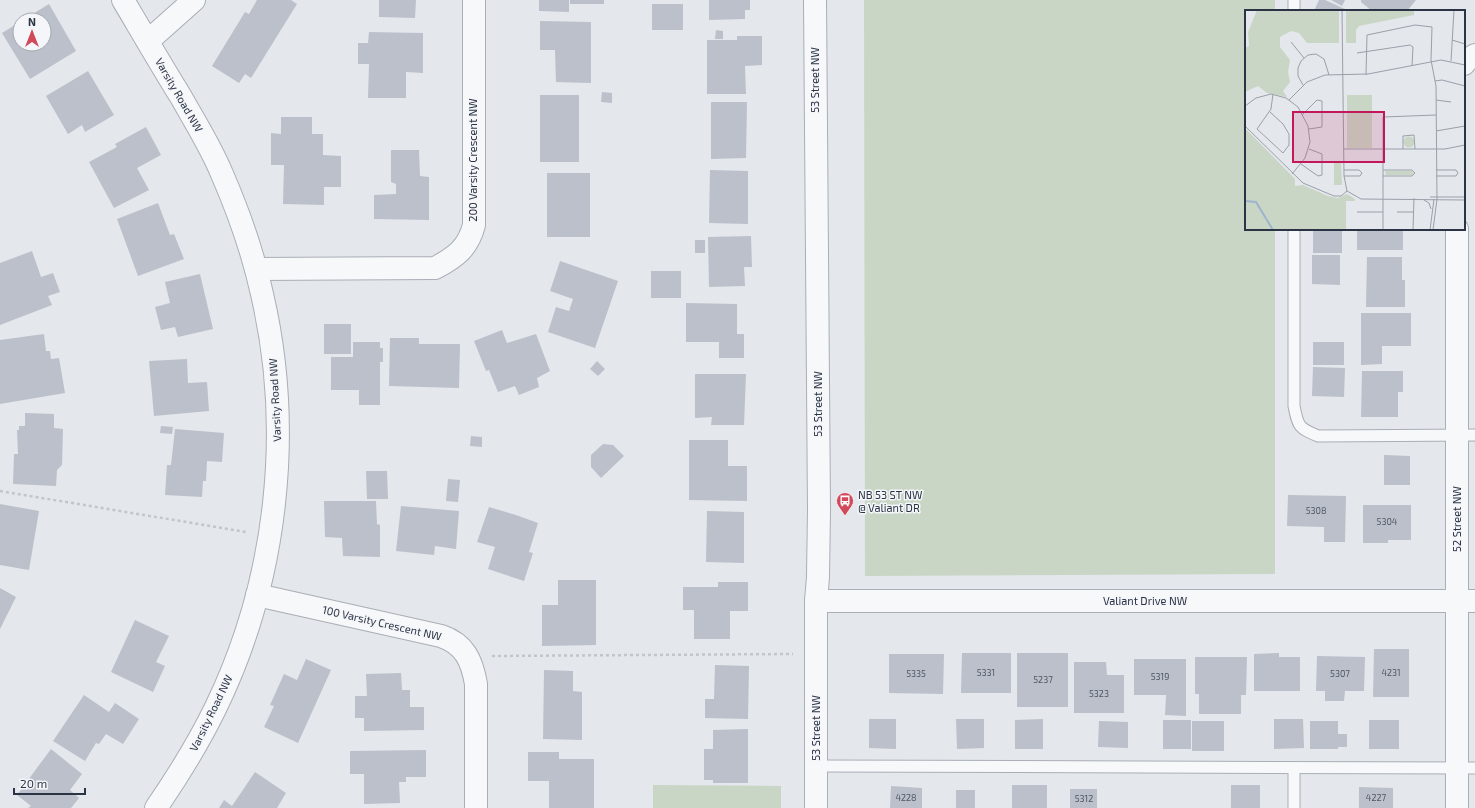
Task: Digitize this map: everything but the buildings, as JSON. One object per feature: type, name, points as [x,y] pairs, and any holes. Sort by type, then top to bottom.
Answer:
[{"type":"street","name":"Varsity Road NW","points":[[122,0],[148,41],[201,132],[222,172],[241,222],[263,296],[271,342],[278,427],[276,477],[269,536],[257,595],[241,647],[217,706],[196,746],[175,781],[156,808]]},
{"type":"street","points":[[148,41],[194,0]]},
{"type":"street","name":"200 Varsity Crescent NW","points":[[256,269],[435,268],[452,259],[464,247],[474,225],[474,0]]},
{"type":"street","name":"53 Street NW","points":[[815,0],[819,502],[818,577],[816,601],[816,808]]},
{"type":"street","name":"52 Street NW","points":[[1457,230],[1466,435],[1466,768],[1457,808]]},
{"type":"street","name":"100 Varsity Crescent NW","points":[[257,595],[451,639],[468,656],[474,668],[476,684],[476,808]]},
{"type":"street","name":"Valiant Drive NW","points":[[816,601],[1466,601]]},
{"type":"lane","points":[[1294,230],[1294,406],[1297,421],[1302,429],[1318,436],[1466,435]]},
{"type":"lane","points":[[816,766],[1466,768]]},
{"type":"lane","points":[[1294,768],[1294,808]]},
{"type":"path","points":[[0,491],[269,536]]},
{"type":"path","points":[[468,656],[816,655]]},
{"type":"green space","points":[[864,0],[1275,0],[1275,10],[1245,10],[1245,230],[1275,230],[1275,574],[865,576]]},
{"type":"green space","points":[[653,785],[781,786],[781,808],[653,808]]},
{"type":"place","name":"NB 53 ST NW @ Valiant DR","points":[[845,516]]}]
